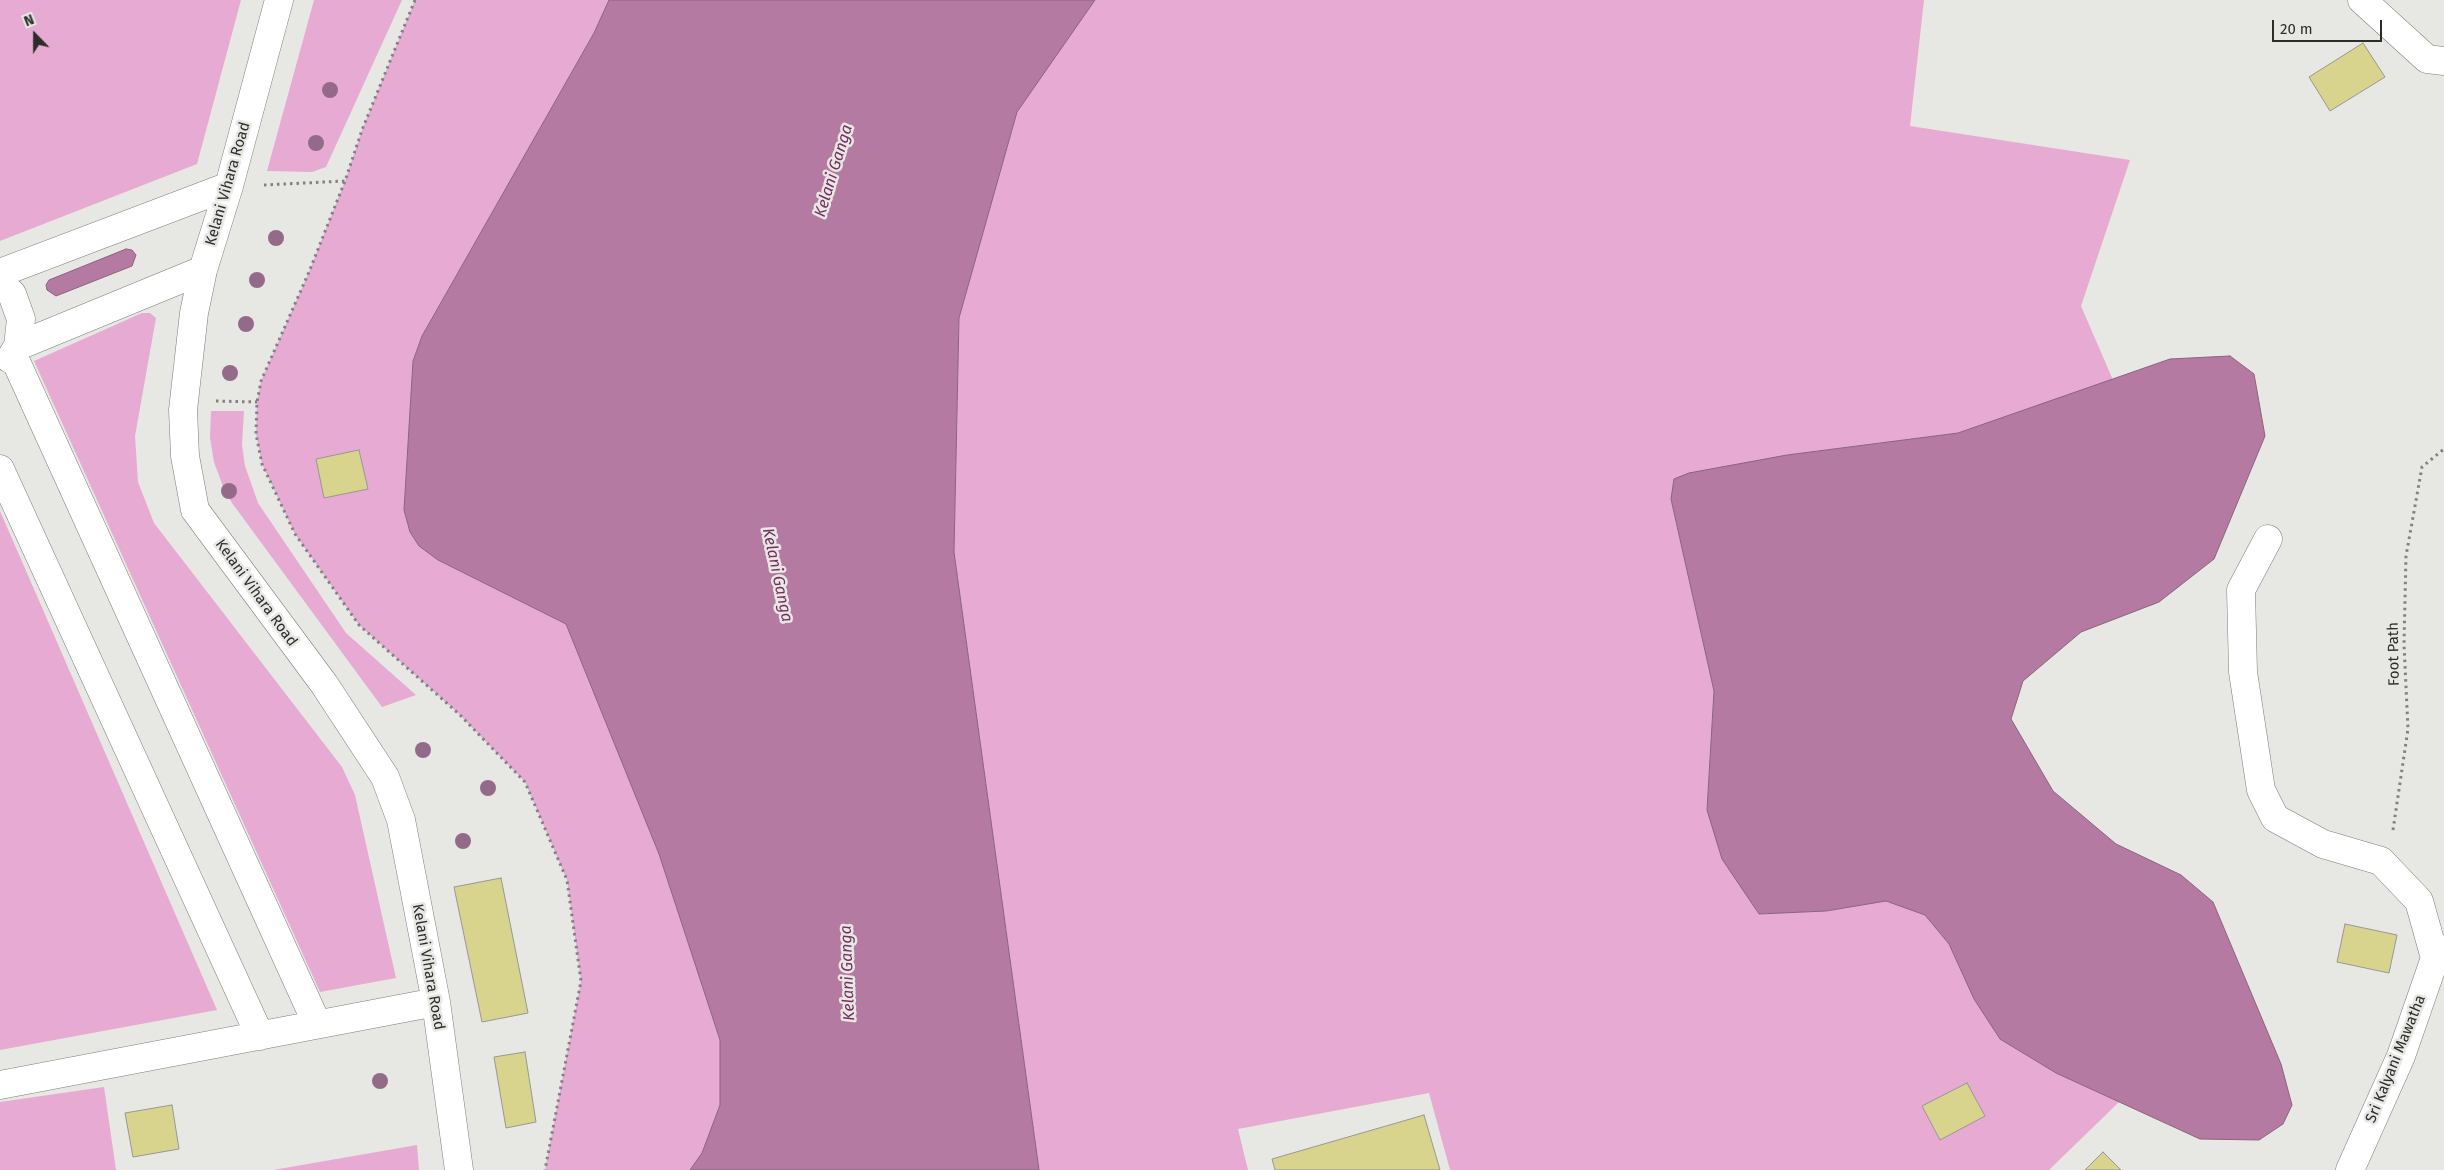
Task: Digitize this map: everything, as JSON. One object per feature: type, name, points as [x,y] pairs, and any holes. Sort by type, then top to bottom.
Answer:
[{"type":"street","name":"Kelani Vihara Road","points":[[279,0],[230,186],[203,270],[194,313],[183,410],[185,456],[196,510],[324,684],[385,777],[401,820],[436,1002],[459,1170]]},
{"type":"street","points":[[2362,0],[2427,59],[2444,61]]},
{"type":"street","points":[[0,273],[230,186]]},
{"type":"street","points":[[10,356],[203,270]]},
{"type":"street","points":[[0,282],[12,294],[22,319],[10,356],[317,1024]]},
{"type":"street","points":[[0,470],[260,1036]]},
{"type":"street","points":[[2268,539],[2241,590],[2243,672],[2261,790],[2275,818],[2323,844],[2381,861],[2419,901],[2439,954]]},
{"type":"street","name":"Sri Kalyani Mawatha","points":[[2350,1170],[2401,1056],[2439,954]]},
{"type":"street","points":[[0,1085],[436,1002]]},
{"type":"path","points":[[415,0],[362,130],[345,181],[309,272],[261,381],[257,402],[256,434],[262,464],[295,534],[358,625],[459,714],[525,782],[567,880],[581,981],[545,1170]]},
{"type":"path","points":[[230,186],[345,181]]},
{"type":"path","points":[[185,400],[257,402]]},
{"type":"path","name":"Foot Path","points":[[2388,868],[2408,729],[2404,644],[2406,556],[2422,467],[2444,449]]},
{"type":"shaded area","points":[[0,0],[241,0],[197,164],[0,241]]},
{"type":"shaded area","points":[[314,0],[402,0],[326,167],[312,172],[267,171]]},
{"type":"shaded area","points":[[415,0],[609,0],[594,33],[422,336],[413,361],[404,510],[410,532],[419,546],[438,560],[566,624],[659,854],[720,1040],[720,1105],[702,1153],[690,1170],[545,1170],[581,981],[567,880],[525,782],[459,714],[359,625],[295,534],[262,464],[256,434],[257,402],[261,381],[309,272],[345,181],[362,130]]},
{"type":"shaded area","points":[[1095,0],[1924,0],[1910,126],[2130,160],[2081,306],[2113,380],[1958,433],[1787,455],[1671,499],[1714,691],[1707,810],[1758,914],[1826,911],[1886,901],[1925,915],[1949,944],[1974,999],[2000,1039],[2056,1073],[2119,1102],[2049,1170],[1450,1170],[1429,1093],[1238,1129],[1248,1170],[1039,1170],[954,552],[959,318],[1017,112]]},
{"type":"shaded area","points":[[142,313],[150,313],[156,318],[135,436],[138,482],[154,523],[342,767],[355,795],[396,978],[320,992],[34,361]]},
{"type":"shaded area","points":[[211,411],[244,411],[242,445],[245,466],[258,503],[346,633],[416,695],[382,707],[232,503],[224,489],[214,462],[210,438]]},
{"type":"shaded area","points":[[0,511],[217,1010],[0,1050]]},
{"type":"shaded area","points":[[104,1087],[116,1170],[0,1170],[0,1102]]},
{"type":"shaded area","points":[[417,1145],[419,1170],[273,1170]]},
{"type":"water","name":"Kelani Ganga","points":[[609,0],[1095,0],[1017,112],[959,318],[954,552],[1039,1170],[690,1170],[702,1153],[720,1105],[720,1040],[659,854],[566,624],[438,560],[419,546],[410,532],[404,510],[413,361],[422,336],[594,33]]},
{"type":"water","points":[[126,249],[132,250],[136,255],[132,266],[56,296],[47,290],[46,285],[49,280]]},
{"type":"water","points":[[2230,356],[2254,374],[2265,436],[2214,559],[2159,602],[2081,632],[2023,681],[2011,719],[2053,791],[2116,844],[2181,875],[2213,902],[2281,1064],[2292,1105],[2283,1124],[2259,1140],[2200,1139],[2056,1073],[2000,1039],[1974,999],[1949,944],[1925,915],[1886,901],[1826,911],[1759,914],[1722,859],[1707,810],[1714,691],[1671,499],[1674,479],[1689,473],[1787,455],[1958,433],[2170,359]]},
{"type":"building","points":[[2363,43],[2385,77],[2330,111],[2309,77]]},
{"type":"building","points":[[359,450],[368,489],[324,498],[316,459]]},
{"type":"building","points":[[501,878],[528,1013],[482,1022],[454,887]]},
{"type":"building","points":[[2345,924],[2397,935],[2389,973],[2337,962]]},
{"type":"building","points":[[525,1052],[536,1122],[506,1128],[494,1057]]},
{"type":"building","points":[[1967,1083],[1985,1116],[1940,1140],[1922,1106]]},
{"type":"building","points":[[172,1105],[179,1149],[133,1157],[125,1113]]},
{"type":"building","points":[[1424,1115],[1440,1170],[1275,1170],[1272,1159]]},
{"type":"building","points":[[2103,1152],[2121,1170],[2085,1170]]}]
